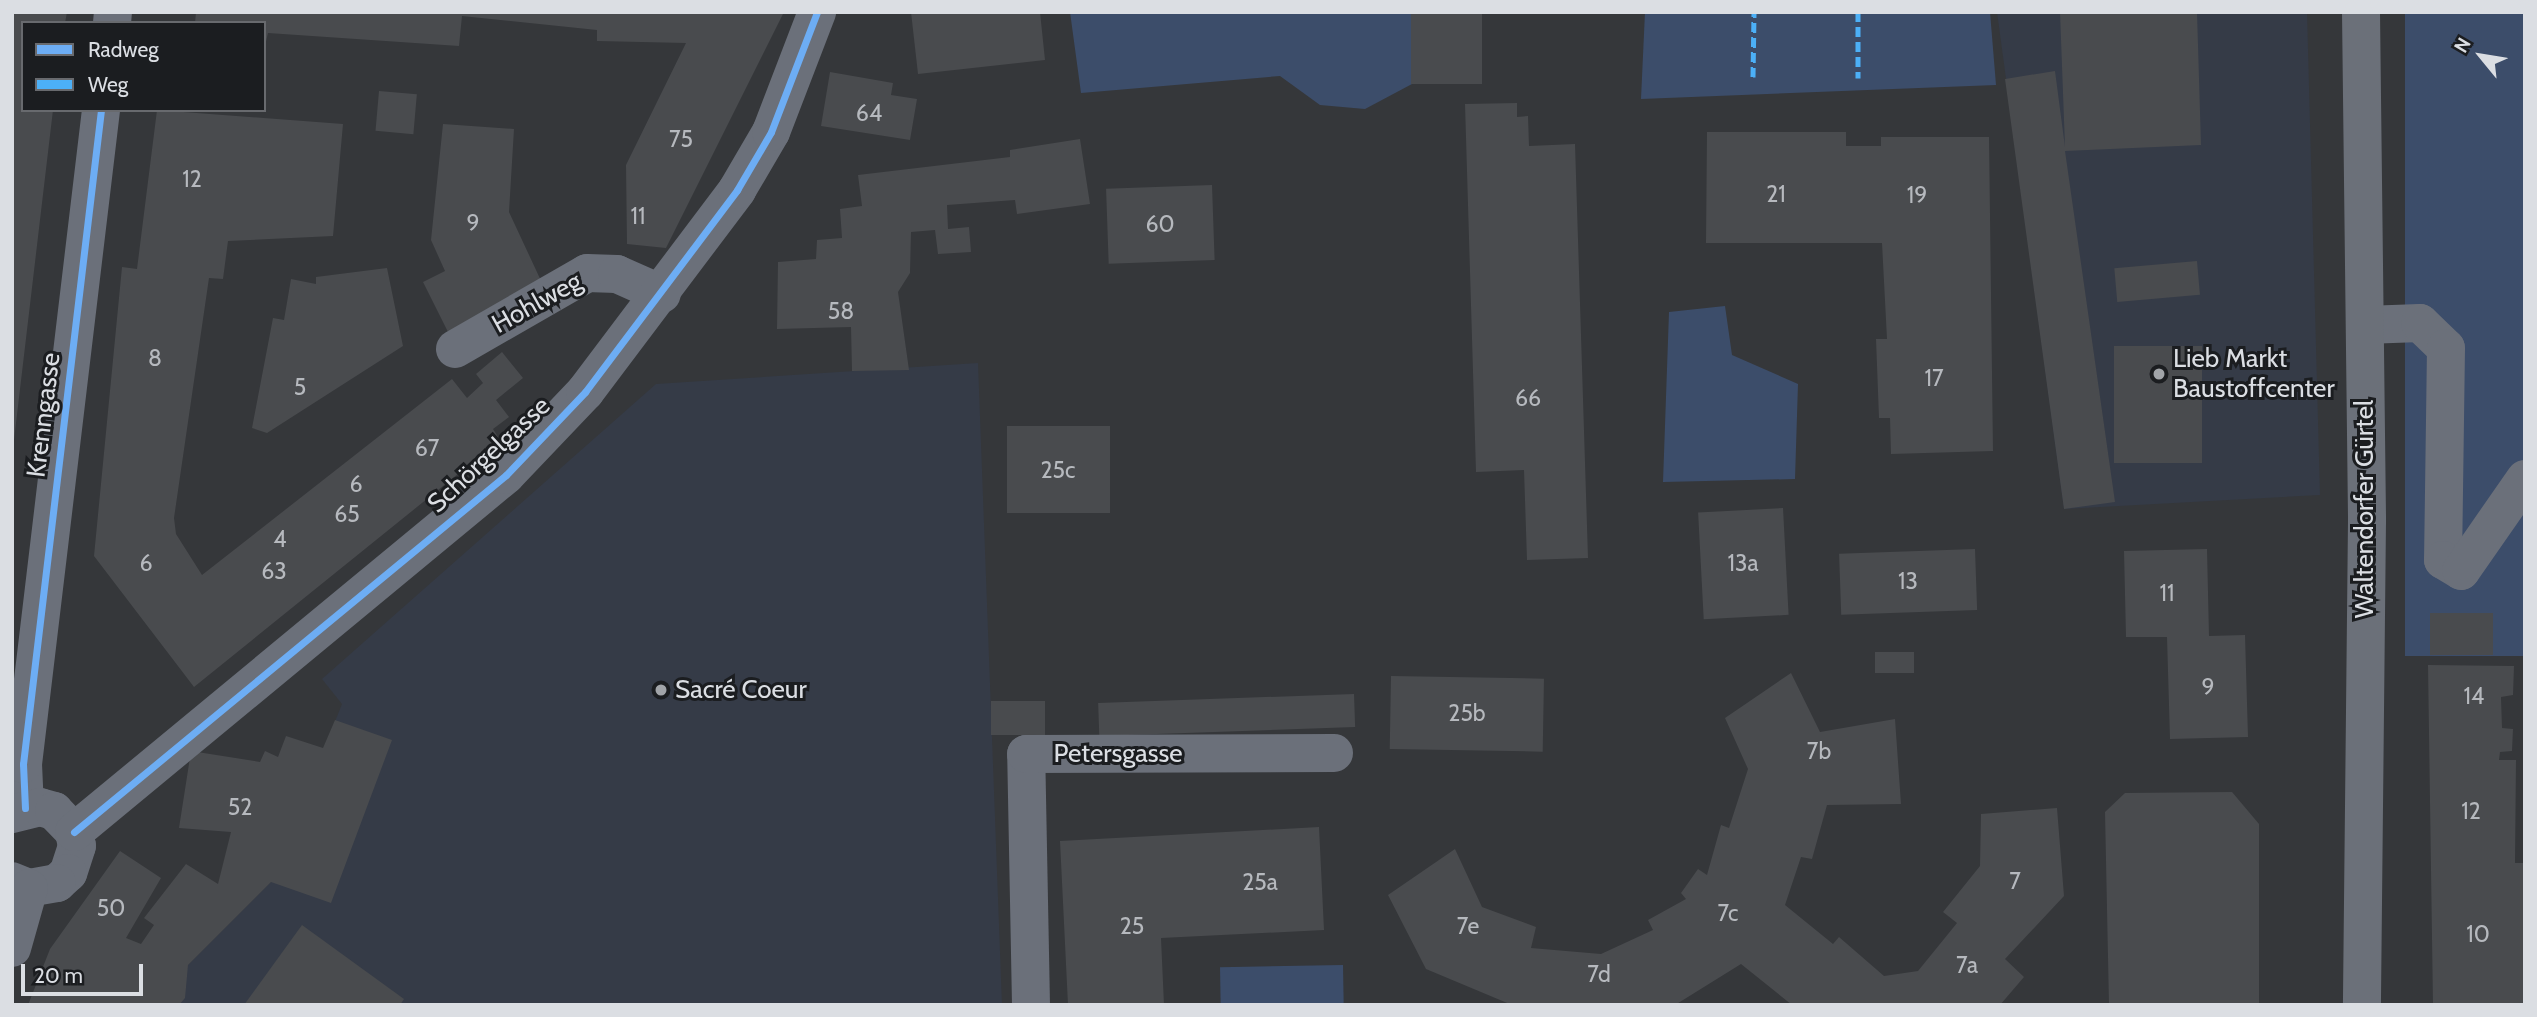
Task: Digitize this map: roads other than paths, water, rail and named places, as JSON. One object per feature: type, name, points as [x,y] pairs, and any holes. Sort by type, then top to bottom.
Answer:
[{"type":"main road","name":"Waltendorfer Gürtel","points":[[2361,12],[2365,325],[2362,1005]]},
{"type":"street","name":"Schörgelgasse","points":[[74,832],[506,475],[585,392],[662,294],[771,132],[817,12]]},
{"type":"street","name":"Krenngasse","points":[[19,811],[101,112]]},
{"type":"street","name":"Hohlweg","points":[[455,349],[587,273],[617,274],[662,294]]},
{"type":"street","points":[[2365,325],[2420,323],[2446,348],[2443,560],[2461,571],[2525,479]]},
{"type":"street","name":"Petersgasse","points":[[1031,1005],[1026,754],[1334,753]]},
{"type":"street","points":[[12,948],[20,885],[57,883],[68,873],[74,832],[54,811],[19,811]]},
{"type":"place","name":"Lieb Markt Baustoffcenter","points":[[2159,374]]},
{"type":"place","name":"Sacré Coeur","points":[[661,690]]}]
